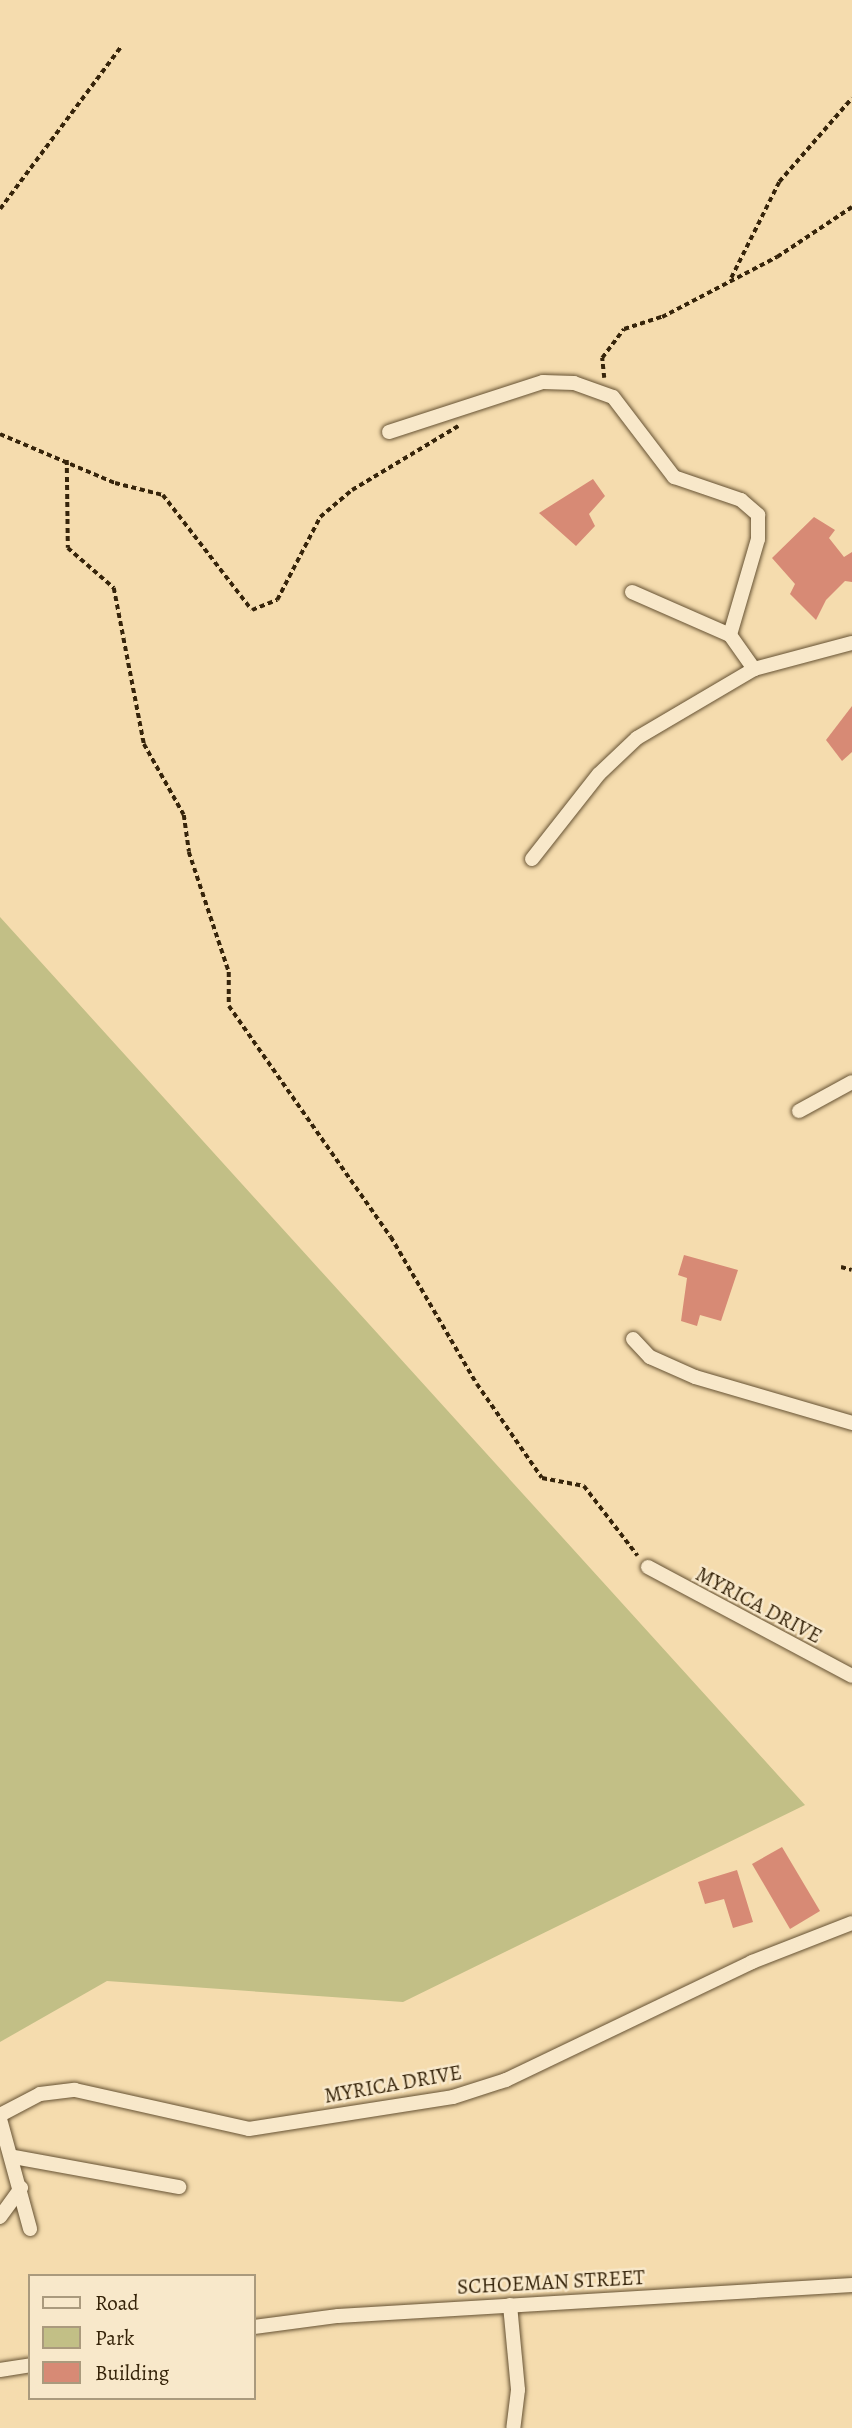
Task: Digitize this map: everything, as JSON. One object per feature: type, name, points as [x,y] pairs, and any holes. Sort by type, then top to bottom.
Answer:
[{"type":"street","points":[[388,432],[542,382],[574,383],[606,394],[674,477],[741,499],[758,515],[758,539],[730,635]]},
{"type":"street","points":[[632,592],[730,635],[754,669]]},
{"type":"street","points":[[532,859],[620,752],[707,691],[754,669],[852,643]]},
{"type":"street","points":[[799,1111],[852,1082]]},
{"type":"street","points":[[634,1339],[661,1364],[695,1377],[852,1423]]},
{"type":"street","name":"MYRICA DRIVE","points":[[648,1567],[852,1676]]},
{"type":"street","name":"MYRICA DRIVE","points":[[0,2117],[40,2094],[75,2090],[249,2129],[453,2097],[506,2080],[752,1962],[852,1923]]},
{"type":"street","points":[[0,2117],[14,2157],[30,2229]]},
{"type":"street","points":[[14,2157],[179,2187]]},
{"type":"street","points":[[0,2217],[21,2188]]},
{"type":"street","name":"SCHOEMAN STREET","points":[[256,2327],[510,2305],[852,2285]]},
{"type":"street","points":[[510,2305],[518,2390],[513,2428]]},
{"type":"street","points":[[0,2370],[28,2365]]},
{"type":"path","points":[[0,209],[120,48]]},
{"type":"path","points":[[730,280],[779,182],[852,98]]},
{"type":"path","points":[[606,394],[602,358],[624,329],[662,317],[852,207]]},
{"type":"path","points":[[0,434],[67,460],[115,483],[163,495],[252,610],[277,600],[320,517],[352,489],[465,421]]},
{"type":"path","points":[[67,460],[68,548],[114,588],[145,744],[184,815],[189,852],[229,972],[229,1006],[391,1237],[477,1384],[542,1478],[584,1486],[648,1567]]},
{"type":"path","points":[[841,1267],[852,1270]]},
{"type":"green space","points":[[0,917],[805,1805],[403,2002],[107,1981],[0,2042]]},
{"type":"building","points":[[593,479],[605,496],[589,514],[595,526],[576,546],[539,513]]},
{"type":"building","points":[[814,517],[835,530],[829,538],[844,557],[852,552],[852,582],[845,581],[826,600],[816,620],[790,594],[795,584],[772,558]]},
{"type":"building","points":[[852,706],[852,752],[842,761],[826,740]]},
{"type":"building","points":[[684,1255],[738,1270],[721,1321],[700,1315],[697,1326],[681,1321],[687,1278],[678,1275]]},
{"type":"building","points":[[782,1847],[820,1911],[790,1929],[752,1864]]},
{"type":"building","points":[[737,1870],[753,1922],[733,1928],[724,1899],[705,1904],[698,1882]]}]
